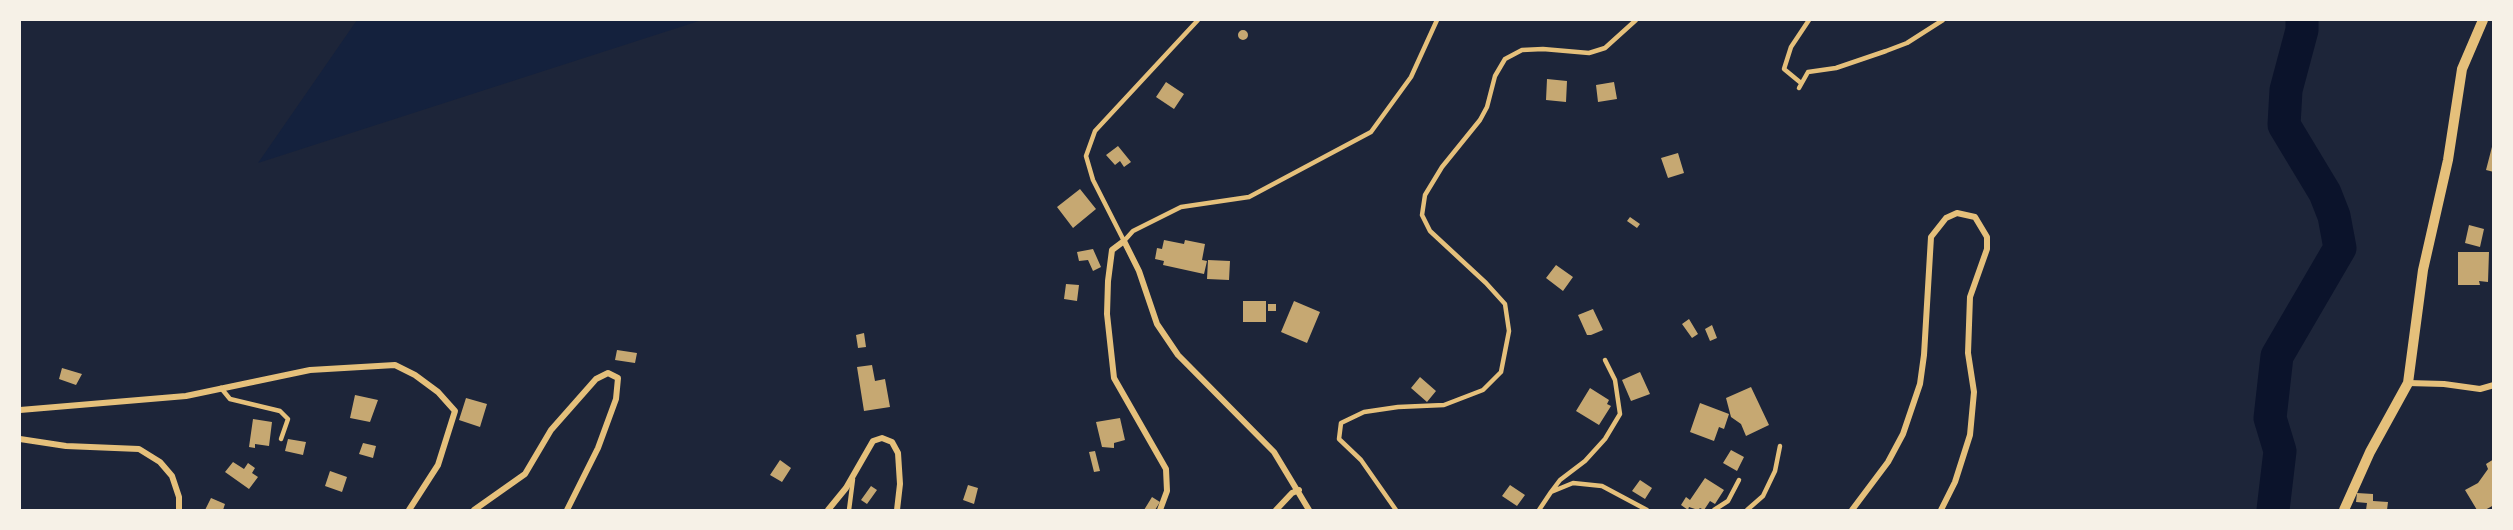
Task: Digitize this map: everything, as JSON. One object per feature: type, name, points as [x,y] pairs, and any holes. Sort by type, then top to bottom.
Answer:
[{"type":"street","points":[[2344,510],[2370,452],[2408,383],[2423,270],[2448,160],[2462,69],[2483,20]]},
{"type":"street","points":[[1852,510],[1888,462],[1903,434],[1920,384],[1924,355],[1931,237],[1947,218],[1957,213],[1976,217],[1987,237],[1987,249],[1970,297],[1968,353],[1974,376],[1970,435],[1956,482],[1941,510]]},
{"type":"street","points":[[1160,510],[1167,491],[1166,469],[1114,378],[1107,314],[1108,280],[1112,250],[1124,241],[1138,271],[1157,324],[1178,356],[1274,452],[1309,510]]},
{"type":"street","points":[[20,410],[186,396],[310,370],[395,365],[415,375],[438,392],[456,411],[438,465],[409,510]]},
{"type":"street","points":[[474,510],[525,474],[551,430],[596,379],[608,373],[618,378],[615,399],[598,448],[567,510]]},
{"type":"street","points":[[2408,383],[2444,384],[2480,389],[2493,385]]},
{"type":"street","points":[[828,510],[853,476],[873,441],[882,438],[892,442],[898,453],[900,470],[897,510]]},
{"type":"street","points":[[20,439],[66,446],[139,449],[160,462],[172,476],[179,496],[179,510]]},
{"type":"street","points":[[1276,510],[1291,494],[1299,490]]},
{"type":"lane","points":[[1198,20],[1095,131],[1086,156],[1092,180],[1124,241],[1133,231],[1181,207],[1249,196],[1371,132],[1411,77],[1437,20]]},
{"type":"lane","points":[[1396,510],[1361,460],[1339,439],[1341,423],[1364,412],[1398,407],[1444,405],[1483,390],[1501,372],[1509,331],[1505,304],[1430,231],[1422,215],[1425,195],[1442,167],[1480,120],[1487,107],[1495,76],[1505,59],[1522,51],[1543,49],[1589,53],[1605,48],[1636,20]]},
{"type":"lane","points":[[1809,20],[1791,47],[1784,69],[1800,86],[1808,72],[1836,68],[1887,51],[1907,43],[1943,20]]},
{"type":"lane","points":[[1539,510],[1560,480],[1585,461],[1605,439],[1620,414],[1615,380],[1605,360]]},
{"type":"lane","points":[[221,388],[230,399],[280,411],[288,419],[281,439]]},
{"type":"lane","points":[[1747,510],[1762,496],[1775,471],[1780,446]]},
{"type":"lane","points":[[849,510],[853,476]]},
{"type":"lane","points":[[1714,510],[1728,501],[1739,480]]},
{"type":"lane","points":[[1551,492],[1573,483],[1602,486],[1647,510]]},
{"type":"shaded area","points":[[20,20],[357,20],[258,163],[702,20],[2493,20],[2493,510],[20,510]]},
{"type":"building","points":[[1243,30],[1247,31],[1247,39],[1243,40],[1239,39],[1238,35],[1239,31]]},
{"type":"building","points":[[1547,79],[1567,81],[1566,102],[1546,100]]},
{"type":"building","points":[[1166,82],[1184,94],[1174,109],[1156,97]]},
{"type":"building","points":[[1614,82],[1617,99],[1598,102],[1596,85]]},
{"type":"building","points":[[2494,143],[2494,172],[2486,170]]},
{"type":"building","points":[[1118,146],[1131,162],[1124,167],[1120,161],[1115,165],[1106,155]]},
{"type":"building","points":[[1678,153],[1684,173],[1668,178],[1661,158]]},
{"type":"building","points":[[1080,189],[1096,209],[1073,228],[1057,207]]},
{"type":"building","points":[[1630,217],[1640,224],[1637,228],[1627,221]]},
{"type":"building","points":[[2469,225],[2484,229],[2480,247],[2465,243]]},
{"type":"building","points":[[1164,240],[1184,244],[1185,240],[1205,244],[1202,260],[1207,261],[1204,274],[1163,265],[1164,261],[1155,259],[1157,248],[1162,249]]},
{"type":"building","points":[[1093,249],[1101,267],[1093,271],[1088,260],[1079,261],[1077,252]]},
{"type":"building","points":[[2458,252],[2489,252],[2488,282],[2479,281],[2480,285],[2458,285]]},
{"type":"building","points":[[1208,260],[1230,261],[1229,280],[1207,279]]},
{"type":"building","points":[[1556,265],[1573,277],[1563,291],[1546,278]]},
{"type":"building","points":[[1066,284],[1079,285],[1077,301],[1064,299]]},
{"type":"building","points":[[1243,301],[1266,301],[1266,322],[1243,322]]},
{"type":"building","points":[[1294,301],[1320,312],[1307,343],[1281,332]]},
{"type":"building","points":[[1268,304],[1276,304],[1276,311],[1268,311]]},
{"type":"building","points":[[1593,309],[1603,330],[1587,335],[1578,315]]},
{"type":"building","points":[[1689,319],[1698,334],[1692,338],[1682,324]]},
{"type":"building","points":[[1712,325],[1717,338],[1710,341],[1705,329]]},
{"type":"building","points":[[864,333],[866,347],[858,348],[856,335]]},
{"type":"building","points":[[617,350],[637,353],[635,363],[615,360]]},
{"type":"building","points":[[872,365],[875,381],[885,379],[890,407],[864,411],[857,367]]},
{"type":"building","points":[[62,368],[82,374],[76,385],[59,379]]},
{"type":"building","points":[[1640,372],[1650,394],[1631,401],[1622,380]]},
{"type":"building","points":[[1420,377],[1436,391],[1427,402],[1411,388]]},
{"type":"building","points":[[1751,387],[1769,425],[1746,436],[1741,424],[1731,417],[1726,398]]},
{"type":"building","points":[[1590,388],[1609,400],[1607,404],[1611,406],[1599,425],[1576,411]]},
{"type":"building","points":[[355,395],[378,400],[370,422],[350,418]]},
{"type":"building","points":[[466,398],[487,404],[480,427],[459,420]]},
{"type":"building","points":[[1700,403],[1729,414],[1724,429],[1719,427],[1714,441],[1690,432]]},
{"type":"building","points":[[1120,418],[1125,440],[1114,443],[1114,448],[1102,447],[1096,422]]},
{"type":"building","points":[[253,419],[272,422],[269,446],[255,444],[255,448],[249,447]]},
{"type":"building","points":[[288,439],[306,442],[303,455],[285,451]]},
{"type":"building","points":[[363,443],[376,446],[373,458],[359,454]]},
{"type":"building","points":[[1731,450],[1744,457],[1737,471],[1723,463]]},
{"type":"building","points":[[1095,451],[1100,471],[1094,472],[1089,452]]},
{"type":"building","points":[[2494,459],[2494,505],[2485,510],[2477,510],[2465,490],[2478,483],[2488,469],[2486,464]]},
{"type":"building","points":[[780,460],[791,468],[782,482],[770,475]]},
{"type":"building","points":[[233,462],[244,469],[248,463],[255,468],[252,473],[258,477],[249,489],[225,472]]},
{"type":"building","points":[[330,471],[347,477],[342,492],[325,486]]},
{"type":"building","points":[[1705,478],[1724,490],[1715,504],[1710,501],[1704,510],[1689,507],[1688,510],[1681,505],[1686,497],[1690,500]]},
{"type":"building","points":[[1640,480],[1652,488],[1645,499],[1632,491]]},
{"type":"building","points":[[968,485],[978,488],[974,504],[963,500]]},
{"type":"building","points":[[1510,485],[1525,495],[1517,506],[1502,496]]},
{"type":"building","points":[[871,486],[877,490],[867,504],[861,500]]},
{"type":"building","points":[[2357,493],[2373,494],[2373,501],[2388,502],[2387,510],[2366,510],[2367,503],[2356,502]]},
{"type":"building","points":[[1152,497],[1160,502],[1155,510],[1144,510]]},
{"type":"building","points":[[211,498],[225,504],[223,510],[205,510]]},
{"type":"waterway","points":[[2273,510],[2280,451],[2270,418],[2277,356],[2340,248],[2334,216],[2325,193],[2284,125],[2286,90],[2302,30],[2302,20]]}]
